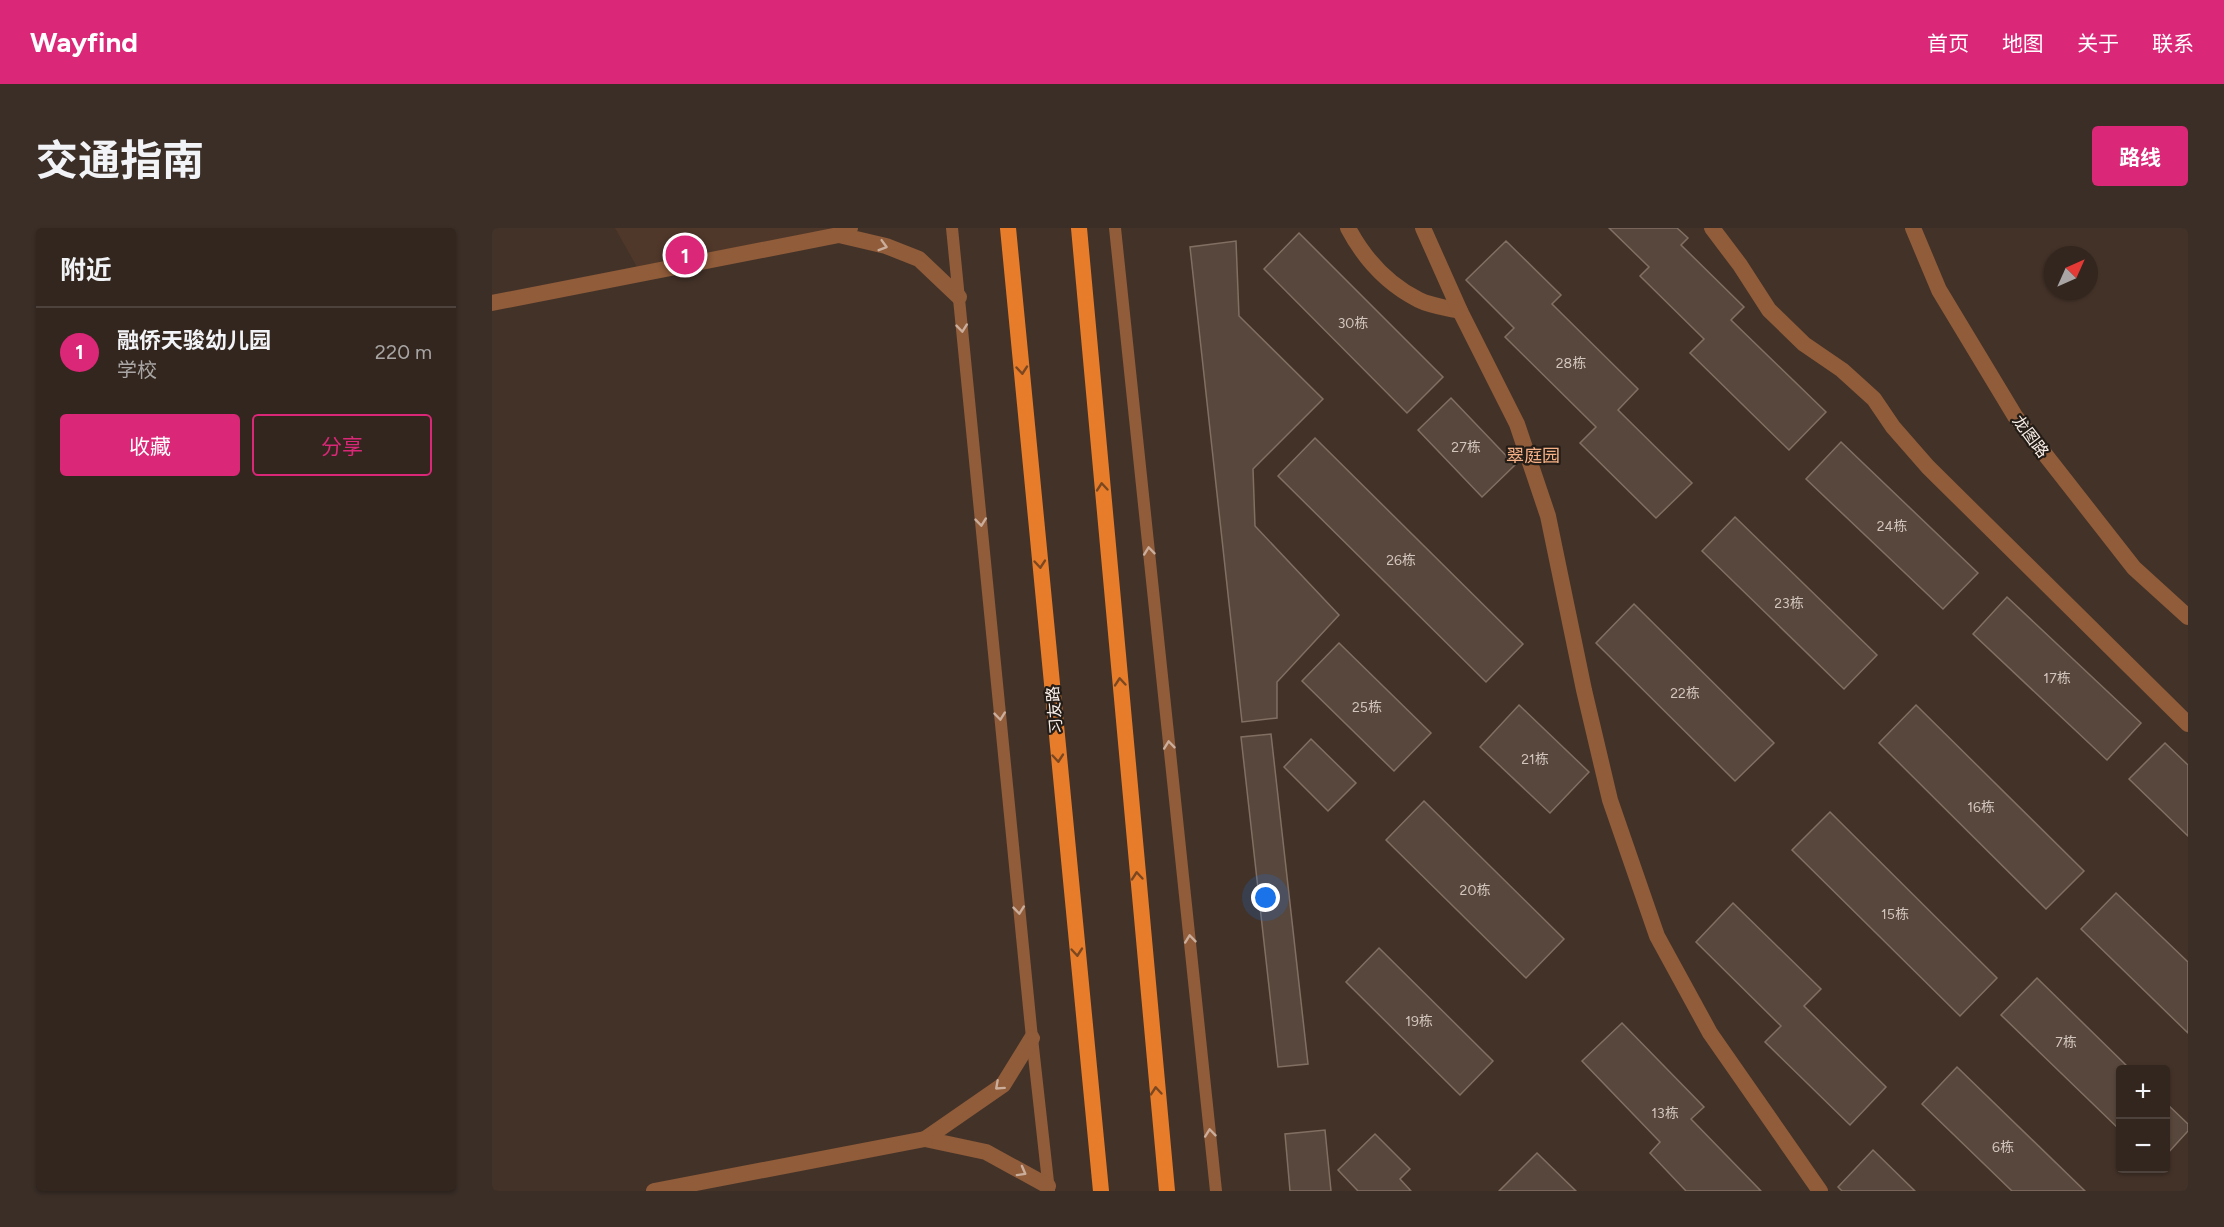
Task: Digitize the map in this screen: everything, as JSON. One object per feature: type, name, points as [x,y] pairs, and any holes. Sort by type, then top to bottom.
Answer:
[{"type":"main road","name":"习友路","points":[[1008,228],[1101,1191]]},
{"type":"main road","points":[[1079,228],[1167,1191]]},
{"type":"street","points":[[1348,228],[1360,251],[1379,274],[1420,301],[1460,310]]},
{"type":"street","points":[[1712,228],[1769,310],[1804,344],[1842,370],[1874,399],[1893,427],[1928,467],[2188,724]]},
{"type":"street","name":"龙图路","points":[[1913,228],[1939,290],[2015,416],[2134,568],[2188,617]]},
{"type":"street","points":[[1421,230],[1517,424],[1548,516],[1584,690],[1610,800],[1657,936],[1710,1033],[1820,1191]]},
{"type":"street","points":[[492,303],[844,232],[919,259],[959,297]]},
{"type":"street","points":[[925,1139],[1003,1085],[1032,1038]]},
{"type":"street","points":[[654,1191],[925,1139],[986,1152],[1049,1189]]},
{"type":"lane","points":[[952,228],[1049,1189]]},
{"type":"lane","points":[[1115,228],[1216,1191]]},
{"type":"shaded area","points":[[615,228],[850,228],[641,274]]},
{"type":"building","points":[[1609,228],[1677,228],[1688,238],[1681,245],[1744,307],[1731,320],[1826,412],[1789,450],[1690,353],[1704,339],[1640,276],[1649,267]]},
{"type":"building","points":[[1299,233],[1443,377],[1407,413],[1264,269]]},
{"type":"building","points":[[1236,241],[1239,316],[1323,399],[1253,469],[1255,526],[1339,615],[1277,682],[1277,718],[1242,722],[1190,247]]},
{"type":"building","points":[[1506,241],[1561,295],[1552,304],[1638,389],[1618,410],[1692,483],[1656,518],[1580,443],[1596,427],[1505,337],[1514,328],[1466,280]]},
{"type":"building","points":[[1451,398],[1515,465],[1482,497],[1418,430]]},
{"type":"building","points":[[1315,438],[1523,644],[1486,682],[1278,476]]},
{"type":"building","points":[[1841,442],[1978,573],[1943,609],[1806,479]]},
{"type":"building","points":[[1735,517],[1877,655],[1844,689],[1702,551]]},
{"type":"building","points":[[2007,597],[2141,723],[2107,760],[1973,634]]},
{"type":"building","points":[[1634,604],[1774,743],[1735,781],[1596,643]]},
{"type":"building","points":[[1339,643],[1431,733],[1394,771],[1302,681]]},
{"type":"building","points":[[1519,705],[1589,772],[1550,813],[1480,747]]},
{"type":"building","points":[[1916,705],[2084,871],[2046,909],[1879,743]]},
{"type":"building","points":[[1271,734],[1308,1064],[1278,1067],[1241,737]]},
{"type":"building","points":[[1311,739],[1356,783],[1328,811],[1284,767]]},
{"type":"building","points":[[2165,743],[2188,765],[2188,836],[2129,779]]},
{"type":"building","points":[[1424,801],[1564,939],[1526,978],[1386,840]]},
{"type":"building","points":[[1830,812],[1997,978],[1960,1016],[1792,850]]},
{"type":"building","points":[[2116,893],[2188,962],[2188,1033],[2081,929]]},
{"type":"building","points":[[1733,903],[1821,989],[1804,1006],[1886,1087],[1850,1125],[1765,1042],[1781,1026],[1696,942]]},
{"type":"building","points":[[1379,948],[1493,1061],[1460,1095],[1346,982]]},
{"type":"building","points":[[2037,978],[2126,1065],[2116,1065],[2116,1126],[2001,1015]]},
{"type":"building","points":[[1622,1023],[1704,1107],[1691,1119],[1761,1191],[1686,1191],[1650,1153],[1660,1142],[1582,1061]]},
{"type":"building","points":[[1957,1067],[2085,1191],[2012,1191],[1922,1104]]},
{"type":"building","points":[[2170,1107],[2188,1124],[2188,1131],[2170,1151]]},
{"type":"building","points":[[1325,1130],[1331,1191],[1290,1191],[1285,1134]]},
{"type":"building","points":[[1375,1134],[1410,1169],[1400,1179],[1411,1191],[1358,1191],[1338,1170]]},
{"type":"building","points":[[1873,1150],[1915,1191],[1842,1191],[1838,1187]]},
{"type":"building","points":[[1537,1153],[1576,1191],[1499,1191]]},
{"type":"place","name":"融侨天骏幼儿园","points":[[685,255]]},
{"type":"district","name":"翠庭园","points":[[1533,456]]}]
